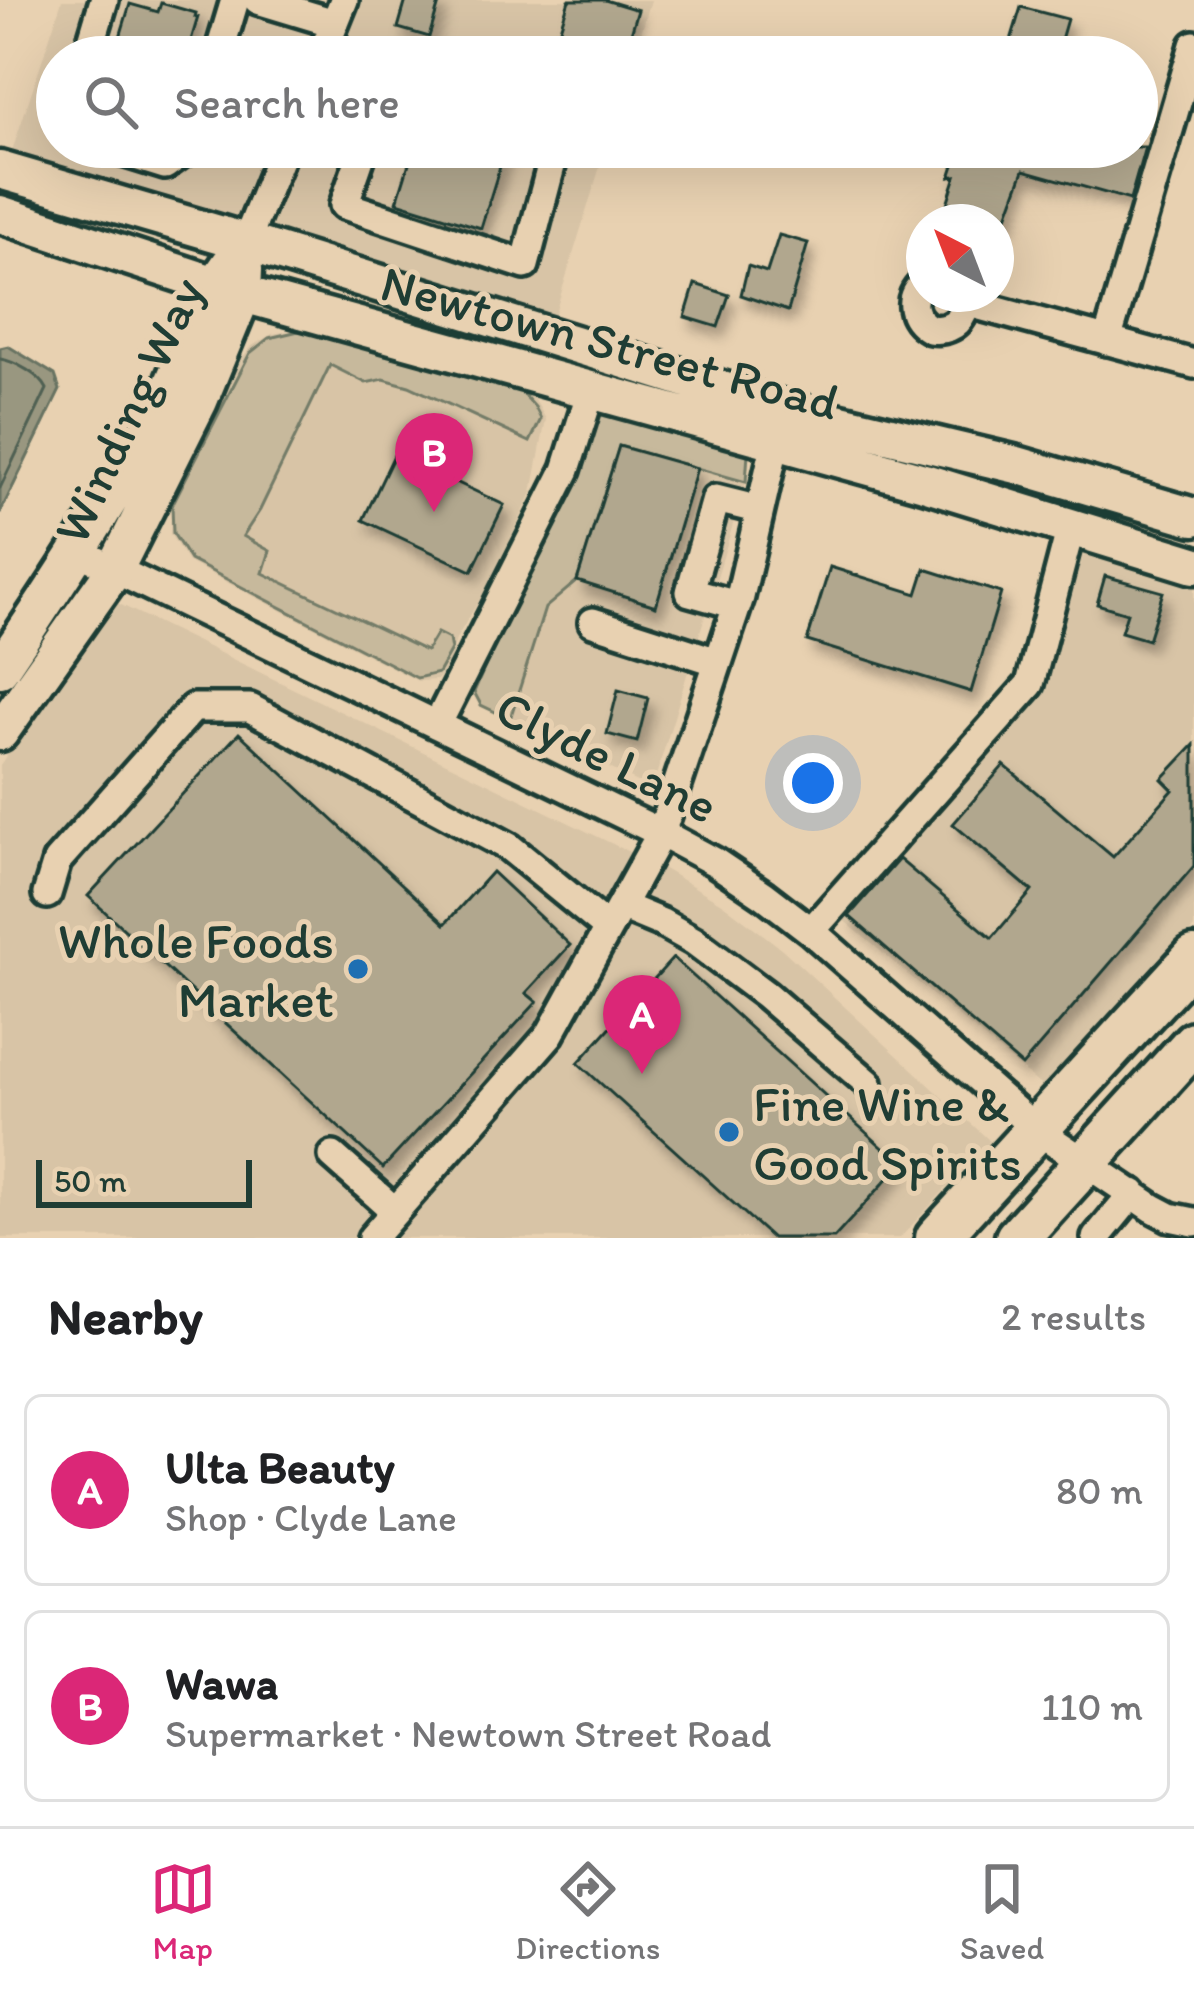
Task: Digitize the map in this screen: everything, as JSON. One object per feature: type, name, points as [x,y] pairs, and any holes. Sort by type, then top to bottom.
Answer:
[{"type":"highway","points":[[937,1238],[1194,958]]},
{"type":"highway","points":[[1017,1238],[1194,1043]]},
{"type":"main road","name":"Newtown Street Road","points":[[0,170],[786,410],[1017,465],[1194,517]]},
{"type":"main road","name":"Newtown Street Road","points":[[0,214],[230,288],[776,441],[921,494],[1071,527],[1194,565]]},
{"type":"main road","name":"Winding Way","points":[[0,732],[115,569],[200,400],[246,242]]},
{"type":"main road","name":"Winding Way","points":[[0,669],[80,552],[230,288]]},
{"type":"street","points":[[93,36],[104,0]]},
{"type":"street","points":[[224,36],[235,0]]},
{"type":"street","points":[[259,0],[339,11]]},
{"type":"street","points":[[1158,167],[1194,45]]},
{"type":"street","name":"Winding Way","points":[[246,242],[276,168]]},
{"type":"street","points":[[357,168],[344,206],[525,265],[550,168]]},
{"type":"street","points":[[1107,341],[1158,168]]},
{"type":"street","points":[[914,312],[930,329],[950,328],[960,312]]},
{"type":"street","points":[[1011,312],[1194,364]]},
{"type":"street","points":[[437,725],[566,470],[591,391]]},
{"type":"street","points":[[372,1238],[550,1034],[662,833],[718,662],[746,602],[776,441]]},
{"type":"street","points":[[746,602],[690,592],[716,500],[760,510]]},
{"type":"street","points":[[811,931],[915,829],[1016,715],[1030,683],[1047,662],[1071,527]]},
{"type":"street","name":"Clyde Lane","points":[[80,552],[662,833],[731,873],[811,931],[1037,1130],[1177,1226]]},
{"type":"street","points":[[593,622],[718,662]]},
{"type":"street","points":[[47,894],[57,861],[193,708],[250,708],[509,847],[615,917],[694,940],[868,1083]]},
{"type":"street","points":[[333,1156],[395,1211]]},
{"type":"street","points":[[1096,1238],[1133,1193]]},
{"type":"shaded area","points":[[62,0],[651,0],[640,36],[50,36]]},
{"type":"shaded area","points":[[36,79],[36,161],[11,154]]},
{"type":"shaded area","points":[[61,168],[600,168],[552,323],[292,233]]},
{"type":"shaded area","points":[[305,328],[521,385],[546,419],[532,493],[490,582],[456,639],[448,667],[437,680],[418,681],[188,562],[170,534],[172,503],[242,358],[272,334]]},
{"type":"shaded area","points":[[303,330],[517,387],[541,419],[530,442],[409,386],[384,379],[366,383],[330,365],[243,536],[270,551],[263,573],[426,651],[437,633],[449,639],[451,650],[438,673],[417,678],[190,560],[173,533],[172,505],[250,353],[269,338]]},
{"type":"shaded area","points":[[613,414],[748,453],[746,482],[619,446],[577,581],[545,608],[510,719],[481,705],[474,692],[594,415]]},
{"type":"shaded area","points":[[619,446],[746,482],[652,789],[510,719],[545,608],[577,580]]},
{"type":"shaded area","points":[[1085,549],[1194,582],[1194,928],[1045,1089],[835,913],[1037,692]]},
{"type":"shaded area","points":[[111,600],[662,868],[723,904],[782,949],[990,1141],[900,1238],[0,1238],[0,765]]},
{"type":"water","points":[[8,346],[55,375],[60,390],[0,513],[0,348]]},
{"type":"building","points":[[406,0],[440,0],[429,36],[398,28]]},
{"type":"building","points":[[569,0],[605,0],[638,10],[630,36],[558,36]]},
{"type":"building","points":[[161,3],[196,13],[192,36],[120,36],[130,4],[158,12]]},
{"type":"building","points":[[1021,7],[1067,19],[1062,36],[1012,36]]},
{"type":"building","points":[[408,168],[500,168],[481,228],[397,202]]},
{"type":"building","points":[[953,168],[1139,168],[1130,200],[1024,170],[1012,204],[947,204],[956,176],[950,177]]},
{"type":"building","points":[[779,235],[808,243],[788,311],[741,295],[748,266],[767,272]]},
{"type":"building","points":[[695,284],[729,295],[718,327],[685,317]]},
{"type":"building","points":[[619,446],[697,468],[656,606],[577,581]]},
{"type":"building","points":[[395,453],[504,505],[472,571],[363,520]]},
{"type":"building","points":[[830,567],[917,594],[925,569],[1001,593],[971,692],[807,641]]},
{"type":"building","points":[[1105,576],[1163,592],[1148,640],[1121,632],[1127,613],[1097,604]]},
{"type":"building","points":[[618,690],[648,698],[637,742],[607,734]]},
{"type":"building","name":"Whole Foods Market","points":[[239,733],[445,924],[492,872],[570,945],[526,993],[537,1002],[383,1168],[88,896]]},
{"type":"building","points":[[1194,745],[1194,866],[1022,1066],[849,916],[899,859],[992,938],[1032,891],[953,824],[1004,765],[1113,857],[1173,790],[1162,779]]},
{"type":"building","points":[[673,958],[901,1164],[834,1238],[772,1238],[578,1063]]},
{"type":"place","name":"Wawa","points":[[434,512]]},
{"type":"place","name":"Whole Foods Market","points":[[358,969]]},
{"type":"place","name":"Ulta Beauty","points":[[642,1074]]},
{"type":"place","name":"Fine Wine & Good Spirits","points":[[729,1132]]}]
